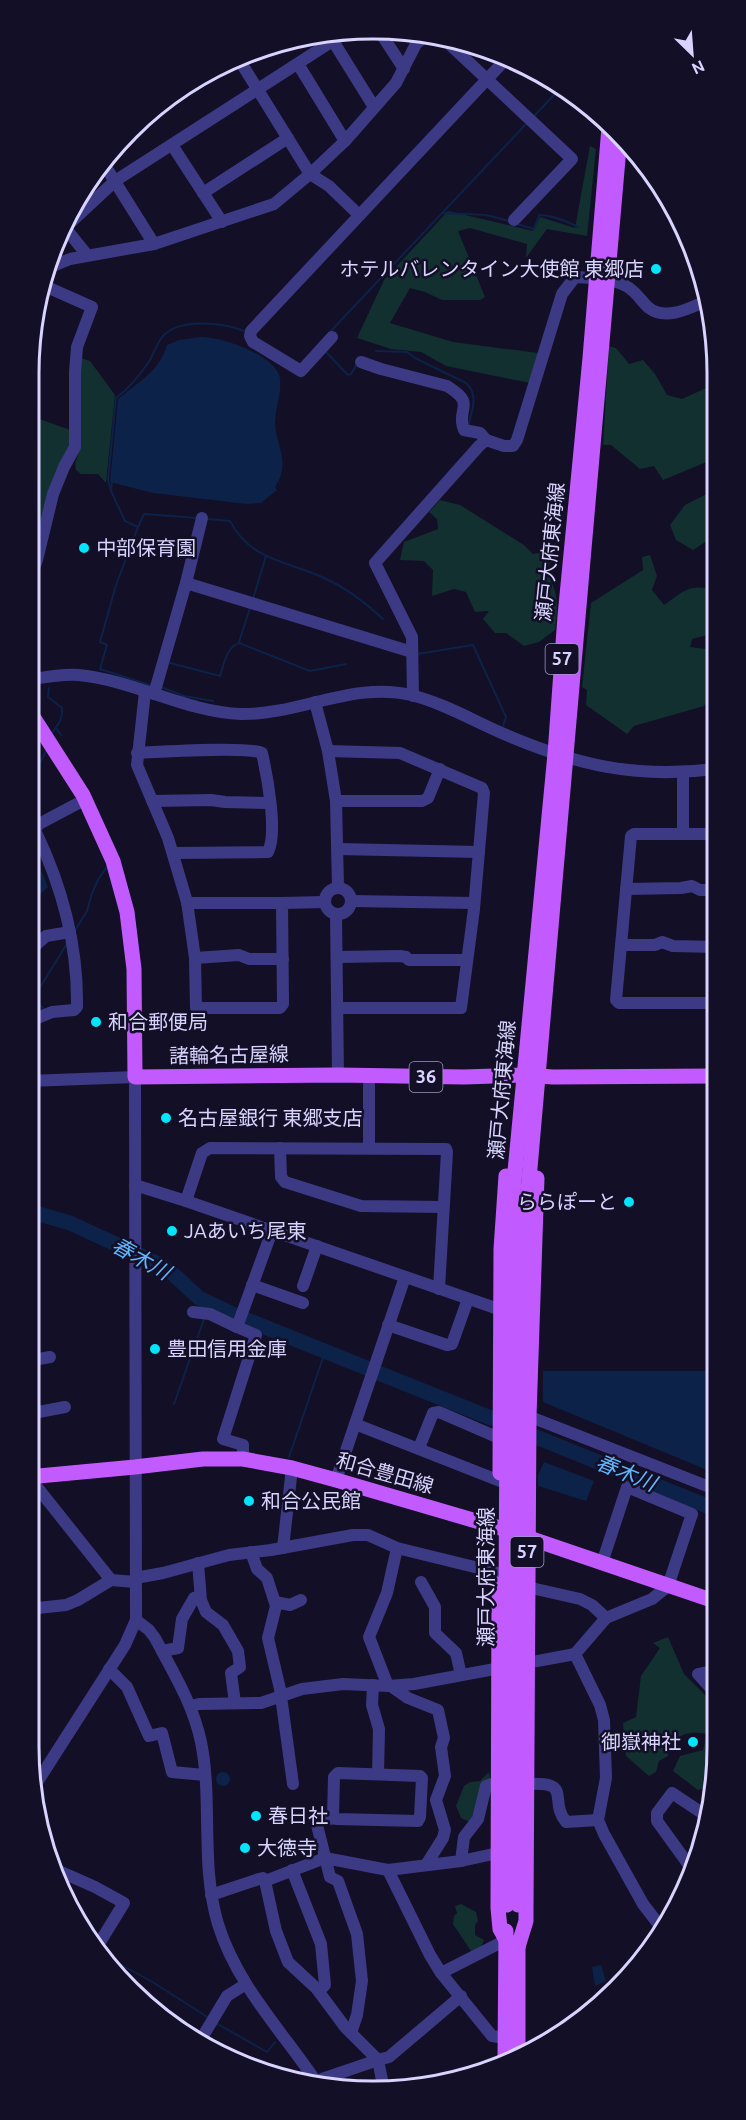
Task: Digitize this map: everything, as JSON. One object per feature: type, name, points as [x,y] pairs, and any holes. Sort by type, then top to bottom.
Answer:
[{"type":"main road","name":"瀬戸大府東海線","points":[[518,2049],[512,1945],[507,1420],[509,1304],[525,1156],[561,756],[572,680],[603,278],[609,137]]},
{"type":"main road","name":"瀬戸大府東海線","points":[[603,278],[619,147]]},
{"type":"main road","points":[[39,726],[86,799],[113,861],[127,912],[135,988],[135,1077]]},
{"type":"main road","name":"諸輪名古屋線","points":[[135,1077],[707,1076]]},
{"type":"main road","name":"57","points":[[525,1156],[537,1171],[529,1416],[526,1922],[512,1945],[500,1929],[498,1908],[497,1668],[501,1310],[504,1190],[507,1171],[525,1156]]},
{"type":"main road","name":"和合豊田線","points":[[39,1476],[203,1459],[243,1459],[292,1468],[500,1528],[707,1599]]},
{"type":"main road","name":"瀬戸大府東海線","points":[[505,2054],[512,1945]]},
{"type":"street","points":[[385,40],[404,69]]},
{"type":"street","points":[[80,213],[115,181],[332,42]]},
{"type":"street","points":[[333,42],[374,107]]},
{"type":"street","points":[[58,264],[87,255],[154,244],[274,204],[345,141],[396,83],[418,42]]},
{"type":"street","points":[[455,49],[572,159],[514,220]]},
{"type":"street","points":[[298,64],[345,141]]},
{"type":"street","points":[[332,338],[301,371],[253,342],[250,336],[251,331],[501,64]]},
{"type":"street","points":[[243,65],[310,174],[329,186],[359,215]]},
{"type":"street","points":[[203,193],[288,138]]},
{"type":"street","points":[[172,145],[222,222]]},
{"type":"street","points":[[108,170],[154,244]]},
{"type":"street","points":[[69,233],[87,255]]},
{"type":"street","points":[[361,362],[447,386],[463,397],[462,424],[464,430],[480,434],[486,440],[504,446],[513,446],[517,440],[562,294],[575,277],[603,278],[627,286],[649,309],[659,314],[673,314],[700,303]]},
{"type":"street","points":[[39,552],[53,494],[75,447],[77,347],[92,307],[50,288]]},
{"type":"street","points":[[412,696],[410,629],[375,562],[486,440]]},
{"type":"street","points":[[202,518],[186,583],[149,693],[137,753],[139,771],[173,854],[188,903],[195,958],[195,1004],[199,1009],[280,1008],[283,1004],[282,903]]},
{"type":"street","points":[[186,583],[411,652]]},
{"type":"street","points":[[39,679],[76,675],[105,680],[207,710],[240,714],[272,712],[368,692],[387,692],[412,696],[561,756],[626,771],[653,773],[707,770]]},
{"type":"street","points":[[315,702],[328,751],[336,801],[338,888]]},
{"type":"street","points":[[137,753],[259,751],[262,753],[267,776],[272,830],[271,847],[268,852],[173,854]]},
{"type":"street","points":[[328,751],[399,753],[440,769],[483,790],[463,1005],[458,1009],[338,1008]]},
{"type":"street","points":[[336,801],[422,801],[428,798],[440,769]]},
{"type":"street","points":[[683,772],[683,833]]},
{"type":"street","points":[[39,825],[86,799]]},
{"type":"street","points":[[152,801],[216,800],[270,803]]},
{"type":"street","points":[[39,834],[57,879],[70,932],[75,957],[77,1007],[74,1010],[52,1012],[39,1017]]},
{"type":"street","points":[[707,834],[632,836],[621,945],[618,1002],[707,1003]]},
{"type":"street","points":[[338,849],[479,852]]},
{"type":"street","points":[[626,889],[692,886],[700,890],[707,890]]},
{"type":"street","points":[[338,888],[346,890],[351,901],[348,909],[336,914],[328,909],[325,902],[330,891],[338,888]]},
{"type":"street","points":[[351,901],[474,903]]},
{"type":"street","points":[[188,903],[325,902]]},
{"type":"street","points":[[336,914],[338,1075]]},
{"type":"street","points":[[39,942],[46,936],[70,932]]},
{"type":"street","points":[[621,945],[655,945],[662,942],[674,946],[707,947]]},
{"type":"street","points":[[195,958],[239,955],[249,959],[283,959]]},
{"type":"street","points":[[337,957],[467,960]]},
{"type":"street","points":[[369,1075],[369,1147]]},
{"type":"street","points":[[39,1081],[135,1077],[136,1620],[125,1645],[41,1777]]},
{"type":"street","points":[[186,1201],[205,1150],[210,1148],[446,1149],[439,1289]]},
{"type":"street","points":[[280,1148],[281,1177],[285,1182],[361,1206],[443,1207]]},
{"type":"street","points":[[135,1185],[531,1320]]},
{"type":"street","points":[[237,1327],[272,1231]]},
{"type":"street","points":[[303,1286],[317,1246]]},
{"type":"street","points":[[336,1480],[405,1277]]},
{"type":"street","points":[[252,1285],[303,1303]]},
{"type":"street","points":[[388,1324],[447,1345],[452,1344],[468,1299]]},
{"type":"street","points":[[193,1312],[210,1314],[256,1335],[223,1438],[243,1445],[243,1459]]},
{"type":"street","points":[[39,1359],[50,1357]]},
{"type":"street","points":[[500,1404],[707,1486]]},
{"type":"street","points":[[39,1412],[65,1407]]},
{"type":"street","points":[[419,1448],[433,1413],[439,1412],[499,1438]]},
{"type":"street","points":[[355,1424],[500,1481]]},
{"type":"street","points":[[282,1548],[292,1468]]},
{"type":"street","points":[[191,1706],[261,1703],[310,1687],[343,1684],[389,1686],[414,1684],[576,1654],[606,1618],[652,1599],[668,1586],[692,1514],[627,1487],[602,1563]]},
{"type":"street","points":[[39,1490],[111,1580]]},
{"type":"street","points":[[39,1608],[66,1605],[111,1580],[135,1580],[229,1555],[282,1548],[336,1536],[368,1535],[397,1548],[499,1573]]},
{"type":"street","points":[[397,1548],[387,1593],[369,1637],[389,1686],[408,1698],[438,1710],[442,1723],[444,1738],[441,1748],[445,1776],[436,1800],[445,1830],[443,1838],[426,1865]]},
{"type":"street","points":[[251,1552],[256,1569],[267,1578],[275,1602],[273,1624],[268,1638],[281,1695],[293,1784]]},
{"type":"street","points":[[198,1563],[200,1596],[206,1612],[223,1625],[238,1651],[240,1667],[231,1673],[235,1703]]},
{"type":"street","points":[[421,1582],[435,1607],[435,1633],[456,1653],[461,1675]]},
{"type":"street","points":[[527,1587],[580,1599],[592,1605],[606,1618]]},
{"type":"street","points":[[162,1651],[178,1648],[182,1619],[194,1598],[200,1596]]},
{"type":"street","points":[[275,1602],[290,1605],[301,1599]]},
{"type":"street","points":[[136,1620],[149,1630],[191,1706],[201,1742],[205,1775],[206,1839],[211,1895],[230,1956],[246,1984],[313,2076]]},
{"type":"street","points":[[576,1654],[600,1705],[604,1720],[606,1778],[598,1820],[643,1904],[657,1922]]},
{"type":"street","points":[[109,1670],[127,1687],[149,1736],[162,1733],[172,1772],[205,1775]]},
{"type":"street","points":[[707,1672],[698,1674],[707,1684]]},
{"type":"street","points":[[373,1685],[372,1706],[379,1729],[378,1774]]},
{"type":"street","points":[[335,1818],[333,1816],[334,1777],[338,1773],[420,1776],[422,1778],[418,1821],[335,1818],[316,1821],[330,1877],[338,1881],[357,1934],[361,1989],[357,2015],[351,2033]]},
{"type":"street","points":[[461,1862],[464,1837],[478,1819],[486,1786],[498,1782]]},
{"type":"street","points":[[527,1784],[552,1785],[558,1791],[561,1816],[566,1822],[598,1820]]},
{"type":"street","points":[[686,1862],[657,1821],[657,1813],[672,1793],[701,1812]]},
{"type":"street","points":[[265,1881],[324,1859],[388,1870],[461,1862],[498,1853]]},
{"type":"street","points":[[292,1870],[321,1944],[325,1984],[319,1992]]},
{"type":"street","points":[[388,1870],[418,1933],[441,1973],[492,2036],[506,2038]]},
{"type":"street","points":[[63,1873],[124,1903],[101,1941]]},
{"type":"street","points":[[211,1895],[263,1878],[276,1931],[288,1962],[319,1992],[351,2033],[378,2060],[382,2081]]},
{"type":"street","points":[[441,1973],[512,1945]]},
{"type":"street","points":[[204,2035],[227,1996],[246,1984]]},
{"type":"street","points":[[331,2078],[389,2057],[461,1996]]},
{"type":"green space","points":[[590,146],[596,149],[587,236],[547,229],[526,258],[527,244],[470,228],[458,231],[485,297],[480,300],[442,300],[410,288],[390,323],[453,342],[538,353],[530,383],[446,366],[421,352],[391,349],[357,338],[384,280],[448,211],[533,231],[540,217],[575,228]]},
{"type":"green space","points":[[609,346],[616,348],[629,364],[643,360],[655,374],[667,395],[682,399],[707,388],[707,462],[663,480],[654,466],[640,469],[611,445],[603,445]]},
{"type":"green space","points":[[81,358],[90,361],[115,395],[106,483],[98,474],[81,474],[76,470],[75,464],[81,446],[78,366]]},
{"type":"green space","points":[[39,419],[73,431],[72,447],[39,546]]},
{"type":"green space","points":[[707,494],[707,541],[693,550],[676,540],[670,525],[685,505]]},
{"type":"green space","points":[[440,500],[460,505],[524,545],[533,554],[545,552],[549,546],[557,542],[547,573],[557,600],[555,630],[539,642],[524,646],[506,633],[495,633],[483,619],[489,611],[475,612],[466,592],[454,589],[432,596],[433,570],[424,561],[400,560],[404,542],[438,529],[437,519],[429,512]]},
{"type":"green space","points":[[650,555],[657,576],[652,590],[664,605],[687,590],[699,587],[707,588],[707,635],[692,639],[690,647],[707,649],[707,700],[704,706],[634,726],[627,734],[586,705],[587,690],[582,687],[591,603],[643,570],[642,557]]},
{"type":"green space","points":[[668,1637],[684,1674],[707,1697],[707,1734],[687,1734],[676,1739],[669,1749],[668,1756],[659,1761],[656,1772],[649,1776],[626,1756],[623,1723],[636,1717],[641,1676],[660,1648],[653,1643]]},
{"type":"green space","points":[[707,1734],[704,1788],[698,1790],[673,1771],[680,1756],[703,1750]]},
{"type":"green space","points":[[489,1772],[490,1779],[472,1823],[461,1818],[456,1806],[464,1786],[470,1782],[480,1781]]},
{"type":"green space","points":[[461,1904],[476,1912],[478,1921],[475,1925],[475,1935],[484,1940],[481,1947],[471,1951],[453,1924],[457,1913],[455,1906]]},
{"type":"water","points":[[200,337],[233,343],[246,348],[269,362],[280,378],[275,424],[282,456],[282,470],[275,487],[277,490],[261,503],[247,504],[153,493],[110,482],[118,399],[153,369],[167,345],[179,340]]},
{"type":"water","points":[[39,865],[48,887],[39,896]]},
{"type":"water","points":[[543,1371],[707,1371],[707,1470],[543,1402]]},
{"type":"water","points":[[544,1462],[594,1481],[586,1501],[538,1486],[538,1475]]},
{"type":"water","points":[[223,1772],[228,1774],[230,1779],[228,1784],[223,1786],[218,1784],[216,1779],[218,1774]]},
{"type":"water","points":[[601,1965],[606,1981],[595,1986],[592,1967]]},
{"type":"waterway","points":[[533,117],[556,93]]},
{"type":"waterway","points":[[329,333],[527,123]]},
{"type":"waterway","points":[[443,213],[486,215],[509,221]]},
{"type":"waterway","points":[[517,224],[534,229],[539,215],[544,215],[578,227]]},
{"type":"waterway","points":[[111,491],[108,480],[116,398],[142,371],[163,336],[171,330],[192,324],[216,324],[247,332]]},
{"type":"waterway","points":[[325,351],[348,375],[357,364]]},
{"type":"waterway","points":[[376,351],[407,352],[466,383],[473,397],[473,409],[468,426]]},
{"type":"waterway","points":[[112,483],[111,491],[125,521],[138,527],[116,585],[100,642],[107,645],[100,669],[153,686]]},
{"type":"waterway","points":[[138,527],[144,514],[198,518]]},
{"type":"waterway","points":[[207,519],[230,521],[238,534],[258,552],[339,585],[383,619]]},
{"type":"waterway","points":[[253,599],[266,556]]},
{"type":"waterway","points":[[239,642],[250,608]]},
{"type":"waterway","points":[[170,663],[220,676],[228,652],[239,643],[310,671],[346,664]]},
{"type":"waterway","points":[[417,654],[473,645],[506,717],[503,726]]},
{"type":"waterway","points":[[161,687],[184,696],[213,701]]},
{"type":"waterway","points":[[49,688],[48,697],[62,708],[61,719],[52,733]]},
{"type":"waterway","points":[[56,728],[61,735]]},
{"type":"waterway","points":[[39,765],[46,751]]},
{"type":"waterway","points":[[74,932],[87,911],[99,878],[107,867]]},
{"type":"waterway","points":[[39,989],[66,945]]},
{"type":"waterway","points":[[39,1004],[44,1009],[42,1010]]},
{"type":"waterway","name":"春木川","points":[[39,1214],[70,1223],[159,1264],[199,1298],[237,1316]]},
{"type":"waterway","points":[[174,1404],[204,1319]]},
{"type":"waterway","name":"春木川","points":[[245,1319],[369,1369]]},
{"type":"waterway","points":[[289,1457],[325,1352]]},
{"type":"waterway","name":"春木川","points":[[376,1372],[491,1418]]},
{"type":"waterway","name":"春木川","points":[[536,1437],[707,1506]]},
{"type":"waterway","points":[[119,1964],[209,2018]]},
{"type":"waterway","points":[[216,2023],[267,2052],[275,2042]]},
{"type":"place","name":"ホテルバレンタイン大使館 東郷店","points":[[656,269]]},
{"type":"place","name":"中部保育園","points":[[84,548]]},
{"type":"place","name":"和合郵便局","points":[[96,1022]]},
{"type":"place","name":"名古屋銀行 東郷支店","points":[[166,1118]]},
{"type":"place","name":"ららぽーと","points":[[629,1202]]},
{"type":"place","name":"JAあいち尾東","points":[[172,1231]]},
{"type":"place","name":"豊田信用金庫","points":[[155,1349]]},
{"type":"place","name":"和合公民館","points":[[249,1501]]},
{"type":"place","name":"御嶽神社","points":[[693,1742]]},
{"type":"place","name":"春日社","points":[[256,1816]]},
{"type":"place","name":"大徳寺","points":[[245,1848]]}]
